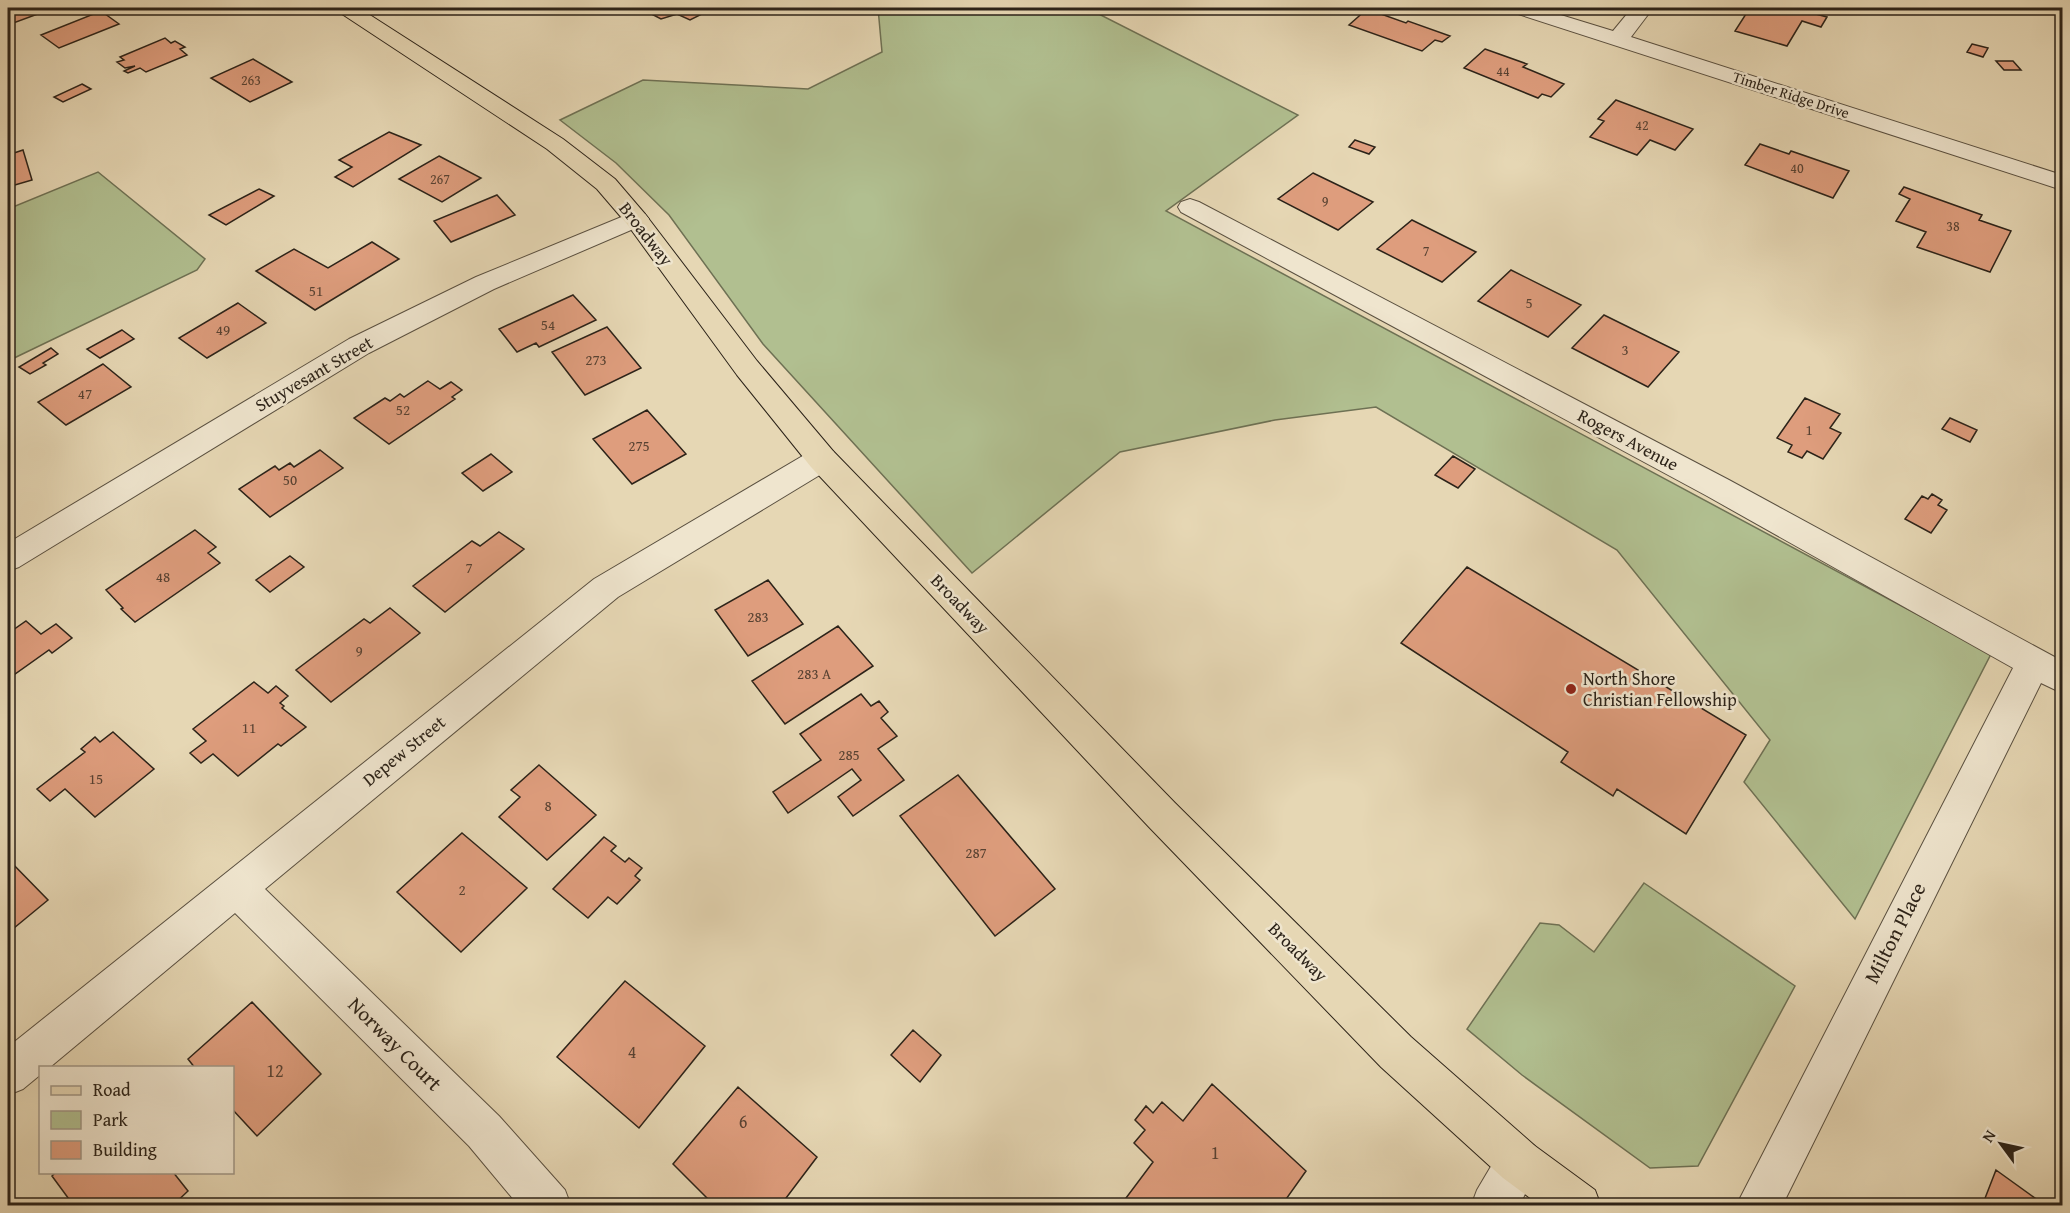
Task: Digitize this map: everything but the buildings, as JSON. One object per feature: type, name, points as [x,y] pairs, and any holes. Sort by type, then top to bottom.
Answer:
[{"type":"main road","name":"Broadway","points":[[346,8],[555,144],[606,184],[636,219],[747,368],[822,459],[1162,815],[1396,1052],[1519,1162],[1579,1206]]},
{"type":"street","name":"Timber Ridge Drive","points":[[1519,8],[2062,183]]},
{"type":"street","points":[[1617,40],[1643,8]]},
{"type":"street","name":"Rogers Avenue","points":[[1190,207],[1718,488],[2048,670]]},
{"type":"street","name":"Stuyvesant Street","points":[[8,558],[359,346],[485,283],[636,219]]},
{"type":"street","name":"Depew Street","points":[[8,1074],[606,588],[822,459]]},
{"type":"street","name":"Milton Place","points":[[1758,1206],[2048,670]]},
{"type":"street","name":"Norway Court","points":[[236,887],[484,1131],[549,1206]]},
{"type":"street","points":[[1493,1206],[1519,1162]]},
{"type":"green space","points":[[878,8],[1087,8],[1298,115],[1166,211],[1991,654],[1855,919],[1744,782],[1770,740],[1617,550],[1376,407],[1275,420],[1120,452],[972,573],[763,344],[669,215],[616,163],[560,120],[643,80],[808,89],[882,52]]},
{"type":"green space","points":[[98,172],[205,259],[197,270],[10,360],[8,358],[8,209]]},
{"type":"green space","points":[[1644,883],[1795,986],[1698,1166],[1650,1168],[1522,1075],[1467,1029],[1540,923],[1559,925],[1594,952]]},
{"type":"place","name":"North Shore Christian Fellowship","points":[[1571,689]]}]
